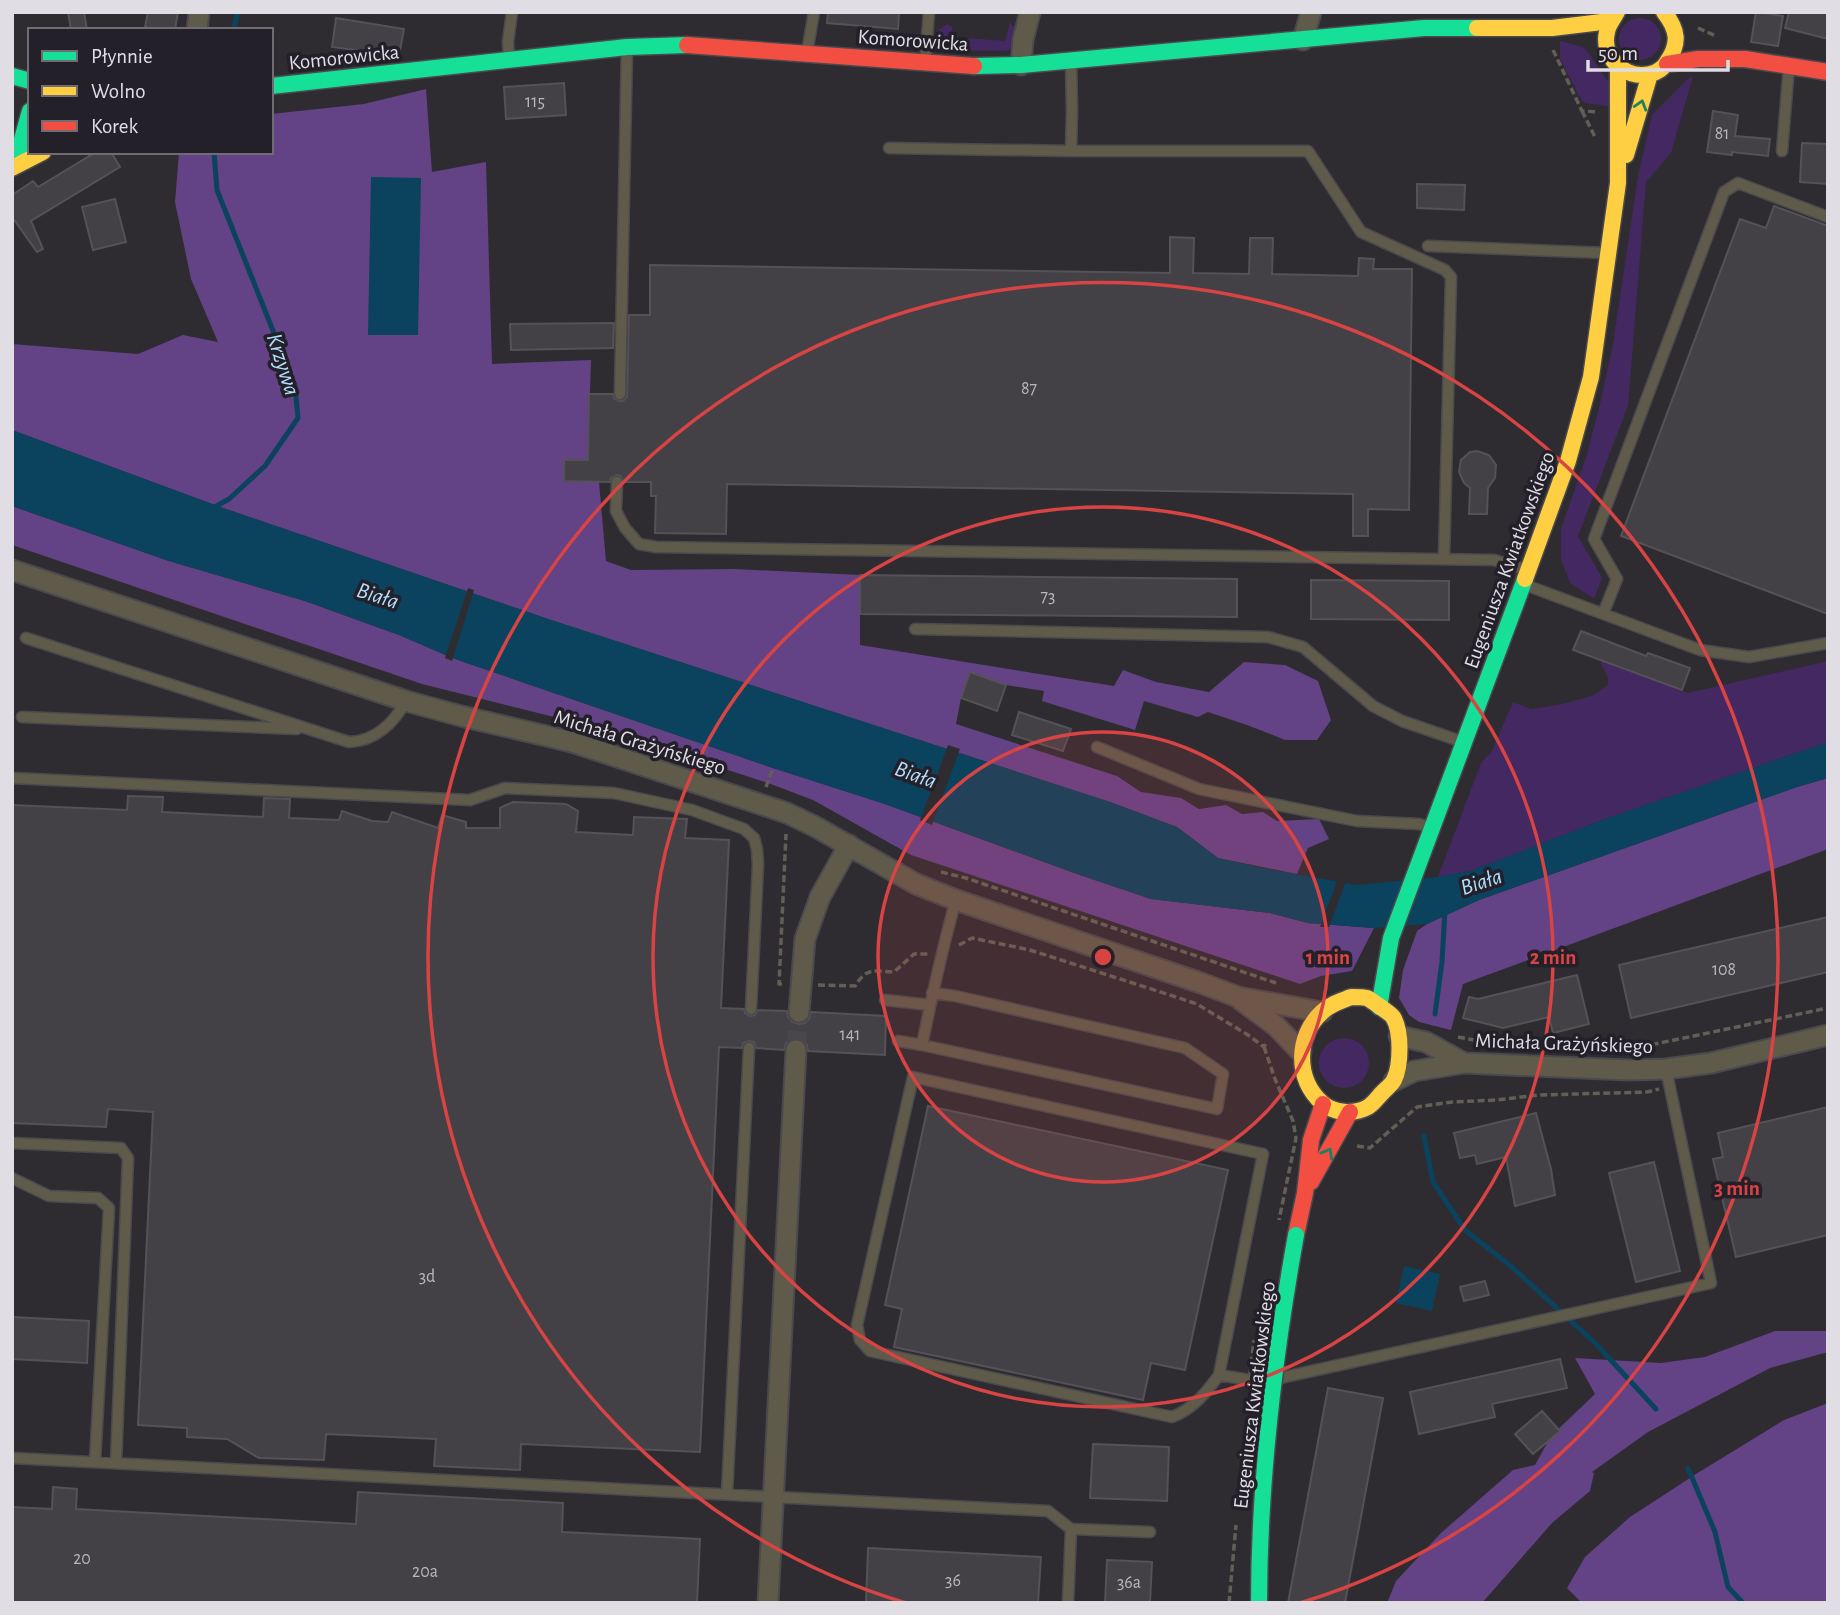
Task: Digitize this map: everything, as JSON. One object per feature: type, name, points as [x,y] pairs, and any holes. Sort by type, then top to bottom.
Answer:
[{"type":"street","points":[[1021,65],[1023,40],[1030,12]]},
{"type":"street","points":[[1303,40],[1311,12]]},
{"type":"street","points":[[1613,17],[1605,35],[1594,45],[1618,68],[1639,76],[1650,74],[1667,64],[1676,47],[1674,27],[1664,12]]},
{"type":"street","name":"Komorowicka","points":[[273,86],[675,44],[925,64],[1021,65],[1424,28],[1552,28],[1613,17]]},
{"type":"street","points":[[1674,27],[1745,59]]},
{"type":"street","name":"Komorowicka","points":[[1552,28],[1594,45]]},
{"type":"street","points":[[1667,64],[1698,59],[1745,59],[1828,72]]},
{"type":"street","name":"Eugeniusza Kwiatkowskiego","points":[[1379,1007],[1391,938],[1568,461],[1591,377],[1618,183],[1618,68]]},
{"type":"street","name":"Eugeniusza Kwiatkowskiego","points":[[1618,183],[1650,74]]},
{"type":"street","points":[[12,165],[28,118]]},
{"type":"street","points":[[12,165],[38,154]]},
{"type":"street","name":"Michała Grażyńskiego","points":[[12,569],[406,701],[572,742],[787,813],[916,884],[956,900],[1238,998],[1322,1012]]},
{"type":"street","points":[[799,1012],[805,939],[820,897],[849,845]]},
{"type":"street","name":"Eugeniusza Kwiatkowskiego","points":[[1351,997],[1391,938]]},
{"type":"street","points":[[1351,997],[1367,998],[1379,1007],[1393,1017],[1399,1037],[1401,1051],[1394,1082],[1368,1107],[1350,1112],[1335,1110],[1323,1104],[1312,1091],[1303,1072],[1301,1052],[1308,1031],[1322,1012],[1351,997]]},
{"type":"street","name":"Michała Grażyńskiego","points":[[1238,998],[1276,1026],[1301,1052]]},
{"type":"street","name":"Michała Grażyńskiego","points":[[1394,1082],[1414,1071],[1464,1063],[1666,1069],[1711,1063],[1828,1035]]},
{"type":"street","name":"Michała Grażyńskiego","points":[[1399,1037],[1426,1042],[1464,1063]]},
{"type":"street","points":[[768,1603],[796,1050]]},
{"type":"street","name":"Eugeniusza Kwiatkowskiego","points":[[1259,1603],[1260,1523],[1282,1307],[1306,1193],[1311,1140],[1323,1104]]},
{"type":"street","name":"Eugeniusza Kwiatkowskiego","points":[[1306,1193],[1350,1112]]},
{"type":"lane","points":[[509,60],[508,42],[512,12]]},
{"type":"lane","points":[[807,53],[814,12]]},
{"type":"lane","points":[[925,64],[929,12]]},
{"type":"lane","points":[[620,394],[627,47]]},
{"type":"lane","points":[[1071,61],[1071,151]]},
{"type":"lane","points":[[1782,151],[1789,66]]},
{"type":"lane","points":[[889,148],[1071,151],[1308,150],[1361,232],[1445,271],[1451,277],[1444,559]]},
{"type":"lane","points":[[1603,614],[1617,579],[1594,539],[1724,192],[1738,183],[1828,217]]},
{"type":"lane","points":[[1428,246],[1608,253]]},
{"type":"lane","points":[[617,482],[616,511],[625,528],[639,544],[656,547],[1494,560],[1603,614],[1700,650],[1749,657],[1828,643]]},
{"type":"lane","points":[[915,629],[1268,637],[1303,647],[1373,706],[1402,721],[1463,743]]},
{"type":"lane","points":[[26,638],[349,742],[368,738],[387,727],[399,715],[406,701]]},
{"type":"lane","points":[[22,717],[313,730]]},
{"type":"lane","points":[[1097,747],[1199,789],[1357,821],[1419,824],[1428,835]]},
{"type":"lane","points":[[12,778],[470,800],[505,788],[600,792],[692,810],[744,828],[754,838],[758,865],[751,1009]]},
{"type":"lane","points":[[922,1045],[940,955],[956,900]]},
{"type":"lane","points":[[898,1041],[1217,1109],[1223,1074],[1185,1048],[932,993]]},
{"type":"lane","points":[[885,1000],[930,1005]]},
{"type":"lane","points":[[727,1494],[749,1048]]},
{"type":"lane","points":[[1219,1376],[1262,1382],[1710,1283],[1666,1069]]},
{"type":"lane","points":[[913,1077],[1263,1154],[1219,1376],[1185,1412],[1172,1417],[870,1351],[860,1340],[857,1325],[913,1077]]},
{"type":"lane","points":[[12,1143],[121,1149],[128,1158],[116,1464]]},
{"type":"lane","points":[[12,1178],[49,1196],[98,1198],[109,1208],[95,1462]]},
{"type":"lane","points":[[12,1458],[1048,1511],[1071,1529],[1150,1532]]},
{"type":"lane","points":[[1068,1603],[1071,1529]]},
{"type":"path","points":[[1552,28],[1552,49],[1600,148]]},
{"type":"path","points":[[1694,35],[1703,32],[1720,38]]},
{"type":"path","points":[[1582,111],[1618,114]]},
{"type":"path","points":[[766,789],[773,768]]},
{"type":"path","points":[[786,832],[779,984],[855,986],[862,974],[872,971],[894,972],[914,954],[940,955],[972,938],[1030,950],[1197,1004],[1264,1047]]},
{"type":"path","points":[[1626,1051],[1828,1007]]},
{"type":"path","points":[[1454,1036],[1504,1045]]},
{"type":"path","points":[[1370,1148],[1417,1107],[1452,1102]]},
{"type":"shaded area","points":[[1640,18],[1655,24],[1661,39],[1655,54],[1640,60],[1625,54],[1619,39],[1625,24]]},
{"type":"shaded area","points":[[1010,22],[1012,26],[1017,26],[1014,44],[1007,51],[941,50],[936,43],[939,30],[947,24],[952,27],[953,37],[1005,41]]},
{"type":"shaded area","points":[[1560,41],[1583,47],[1590,55],[1609,83],[1613,107],[1582,101],[1560,59]]},
{"type":"shaded area","points":[[1693,76],[1671,153],[1646,182],[1628,406],[1578,536],[1602,578],[1594,599],[1570,583],[1561,560],[1561,529],[1587,454],[1600,404],[1613,344],[1638,176],[1652,115]]},
{"type":"shaded area","points":[[426,89],[432,172],[486,162],[492,364],[591,360],[588,460],[564,460],[564,481],[599,482],[606,561],[631,570],[735,569],[860,575],[860,645],[1114,686],[1123,670],[1156,682],[1209,692],[1244,662],[1285,665],[1318,681],[1331,720],[1317,740],[1285,740],[1208,712],[1198,717],[1144,701],[1135,730],[1042,701],[1044,691],[1006,685],[971,672],[961,698],[956,724],[1117,776],[1141,792],[1181,798],[1199,809],[1226,805],[1242,814],[1263,812],[1277,821],[1319,819],[1329,839],[1308,848],[1297,874],[1218,858],[1177,827],[1110,802],[548,619],[223,508],[12,430],[12,344],[138,354],[183,335],[218,342],[191,279],[175,202],[179,154],[273,154],[273,114],[364,104]]},
{"type":"shaded area","points":[[12,506],[169,561],[305,601],[399,635],[455,659],[885,804],[1151,899],[1270,913],[1308,923],[1374,928],[1352,971],[1321,976],[1300,984],[911,855],[813,800],[768,783],[602,729],[422,684],[12,545]]},
{"type":"shaded area","points":[[1601,660],[1688,693],[1828,661],[1828,742],[1605,819],[1470,871],[1438,877],[1481,763],[1492,751],[1513,702],[1531,709],[1592,696],[1608,685],[1608,677]]},
{"type":"shaded area","points":[[1828,778],[1828,849],[1463,984],[1451,1030],[1419,1022],[1409,1015],[1399,998],[1403,970],[1417,931],[1427,924],[1479,900]]},
{"type":"shaded area","points":[[1344,1038],[1362,1045],[1369,1063],[1362,1081],[1344,1088],[1326,1081],[1319,1063],[1326,1045]]},
{"type":"shaded area","points":[[1775,1331],[1828,1331],[1828,1352],[1770,1368],[1648,1432],[1592,1472],[1590,1491],[1552,1523],[1482,1603],[1387,1603],[1396,1581],[1441,1533],[1513,1470],[1535,1465],[1551,1436],[1595,1394],[1575,1358],[1661,1363],[1705,1357]]},
{"type":"shaded area","points":[[1828,1403],[1828,1603],[1582,1603],[1567,1588],[1585,1557],[1630,1517],[1784,1420]]},
{"type":"water","points":[[371,177],[421,178],[418,335],[368,335]]},
{"type":"water","name":"Biała","points":[[12,430],[223,508],[548,619],[1110,802],[1177,827],[1218,858],[1261,868],[1357,885],[1438,877],[1470,871],[1605,819],[1828,742],[1828,778],[1479,900],[1427,924],[1374,928],[1308,923],[1270,913],[1151,899],[885,804],[455,659],[399,635],[305,601],[169,561],[12,506]]},
{"type":"water","points":[[1404,1266],[1440,1274],[1432,1311],[1396,1303]]},
{"type":"pier","points":[[468,588],[474,590],[452,661],[445,658]]},
{"type":"pier","points":[[948,745],[960,749],[932,825],[920,820]]},
{"type":"pier","points":[[1338,878],[1347,879],[1329,927],[1320,927]]},
{"type":"building","points":[[68,12],[84,12],[87,28],[71,28]]},
{"type":"building","points":[[148,12],[178,12],[175,28],[145,27]]},
{"type":"building","points":[[828,12],[899,12],[898,29],[827,23]]},
{"type":"building","points":[[1756,12],[1783,16],[1778,46],[1751,42]]},
{"type":"building","points":[[1789,12],[1828,12],[1828,39],[1785,28]]},
{"type":"building","points":[[336,18],[404,29],[399,56],[332,47]]},
{"type":"building","points":[[564,83],[566,115],[506,119],[504,87]]},
{"type":"building","points":[[1713,111],[1738,115],[1735,136],[1770,139],[1768,156],[1707,152]]},
{"type":"building","points":[[1802,143],[1828,144],[1828,184],[1800,182]]},
{"type":"building","points":[[93,154],[112,154],[120,167],[31,221],[43,249],[37,252],[12,217],[12,195],[33,181],[38,187]]},
{"type":"building","points":[[1417,184],[1465,185],[1464,210],[1417,208]]},
{"type":"building","points":[[115,199],[126,242],[93,250],[82,207]]},
{"type":"building","points":[[1774,206],[1828,226],[1828,614],[1621,536],[1740,219],[1766,228]]},
{"type":"building","points":[[1170,237],[1194,238],[1193,273],[1249,274],[1250,238],[1273,238],[1272,274],[1358,276],[1359,258],[1374,259],[1373,269],[1412,269],[1409,510],[1368,509],[1368,536],[1353,536],[1353,494],[727,484],[726,534],[655,533],[656,496],[651,496],[651,482],[624,482],[621,476],[617,475],[611,478],[610,482],[564,481],[564,460],[588,460],[589,394],[613,394],[619,401],[627,397],[629,315],[650,315],[650,265],[1170,273]]},
{"type":"building","points":[[614,323],[613,348],[511,350],[510,324]]},
{"type":"building","points":[[1470,452],[1489,455],[1496,465],[1495,478],[1488,488],[1487,514],[1469,514],[1470,488],[1464,483],[1459,472],[1461,460]]},
{"type":"building","points":[[860,575],[1237,579],[1237,617],[860,614]]},
{"type":"building","points":[[1311,580],[1449,581],[1449,620],[1311,619]]},
{"type":"building","points":[[1581,631],[1646,656],[1648,653],[1690,668],[1682,690],[1573,650]]},
{"type":"building","points":[[970,672],[1006,685],[997,711],[961,698]]},
{"type":"building","points":[[1019,712],[1071,729],[1063,751],[1012,735]]},
{"type":"building","points":[[128,796],[163,797],[162,812],[263,817],[264,798],[290,799],[289,818],[339,820],[342,811],[372,821],[388,822],[392,812],[438,828],[442,815],[466,822],[466,828],[500,828],[500,808],[513,802],[566,804],[578,811],[576,832],[633,835],[634,817],[687,819],[685,838],[729,840],[721,1008],[744,1009],[750,1016],[755,1015],[758,1010],[787,1011],[792,1022],[799,1024],[809,1019],[811,1012],[886,1016],[885,1055],[808,1051],[803,1040],[796,1038],[786,1043],[784,1050],[756,1048],[754,1042],[749,1041],[743,1043],[742,1048],[719,1047],[700,1452],[521,1444],[520,1470],[434,1466],[436,1439],[326,1434],[324,1460],[259,1458],[227,1439],[187,1437],[187,1428],[138,1425],[153,1112],[108,1109],[106,1127],[12,1123],[12,805],[127,810]]},
{"type":"building","points":[[1828,917],[1828,972],[1631,1018],[1619,965]]},
{"type":"building","points":[[1577,975],[1589,1024],[1553,1033],[1549,1017],[1503,1028],[1463,1018],[1469,997],[1478,999]]},
{"type":"building","points":[[928,1106],[1228,1170],[1185,1370],[1151,1363],[1143,1400],[894,1347],[902,1309],[885,1305]]},
{"type":"building","points":[[1828,1107],[1828,1235],[1736,1257],[1713,1159],[1723,1157],[1718,1133]]},
{"type":"building","points":[[1536,1113],[1555,1195],[1515,1206],[1506,1157],[1477,1164],[1475,1155],[1460,1158],[1454,1133]]},
{"type":"building","points":[[1654,1162],[1680,1271],[1636,1282],[1609,1173]]},
{"type":"building","points":[[1485,1281],[1489,1295],[1464,1301],[1460,1287]]},
{"type":"building","points":[[12,1317],[89,1321],[87,1363],[12,1359]]},
{"type":"building","points":[[1560,1359],[1567,1388],[1492,1404],[1495,1417],[1419,1434],[1410,1392]]},
{"type":"building","points":[[1328,1388],[1383,1398],[1345,1603],[1288,1603]]},
{"type":"building","points":[[1542,1411],[1560,1431],[1533,1454],[1515,1434]]},
{"type":"building","points":[[1093,1444],[1169,1447],[1167,1501],[1090,1498]]},
{"type":"building","points":[[53,1487],[77,1489],[76,1509],[356,1524],[358,1492],[563,1503],[562,1532],[700,1539],[697,1603],[12,1603],[12,1507],[52,1509]]},
{"type":"building","points":[[868,1548],[1041,1557],[1038,1603],[866,1603]]},
{"type":"building","points":[[1107,1560],[1152,1562],[1150,1603],[1105,1603]]},
{"type":"waterway","name":"Krzywa","points":[[234,28],[238,12]]},
{"type":"waterway","name":"Krzywa","points":[[213,508],[229,499],[265,466],[298,418],[295,386],[217,190],[214,154]]},
{"type":"waterway","points":[[1435,1014],[1445,909]]},
{"type":"waterway","points":[[1424,1136],[1433,1182],[1465,1230],[1513,1268],[1596,1344],[1656,1409]]},
{"type":"waterway","points":[[1688,1468],[1715,1532],[1728,1587],[1743,1603]]},
{"type":"tunnel","points":[[796,1050],[799,1012]]},
{"type":"traffic: fast","points":[[974,66],[1021,65],[1424,28],[1477,28]]},
{"type":"traffic: fast","points":[[273,86],[627,47],[687,45]]},
{"type":"traffic: fast","points":[[12,76],[28,80]]},
{"type":"traffic: fast","points":[[12,162],[19,150],[28,118]]},
{"type":"traffic: fast","points":[[1379,1007],[1391,938],[1525,579]]},
{"type":"traffic: fast","points":[[1259,1603],[1269,1418],[1296,1235]]},
{"type":"traffic: slow","points":[[1617,12],[1608,29],[1608,50],[1623,70],[1640,75],[1662,68],[1674,49],[1675,31],[1664,12]]},
{"type":"traffic: slow","points":[[1477,28],[1552,28],[1610,21]]},
{"type":"traffic: slow","points":[[1525,579],[1568,461],[1591,377],[1618,183],[1618,68]]},
{"type":"traffic: slow","points":[[1626,155],[1650,74]]},
{"type":"traffic: slow","points":[[12,168],[39,154]]},
{"type":"traffic: slow","points":[[1351,997],[1367,998],[1393,1017],[1398,1031],[1399,1058],[1394,1080],[1372,1104],[1362,1110],[1344,1112],[1322,1103],[1313,1093],[1303,1070],[1302,1057],[1303,1045],[1313,1022],[1328,1007],[1351,997]]},
{"type":"traffic: jam","points":[[687,45],[974,66]]},
{"type":"traffic: jam","points":[[1667,64],[1698,59],[1745,59],[1828,72]]},
{"type":"traffic: jam","points":[[1296,1235],[1305,1193],[1311,1140],[1323,1104]]},
{"type":"traffic: jam","points":[[1311,1182],[1350,1112]]}]
